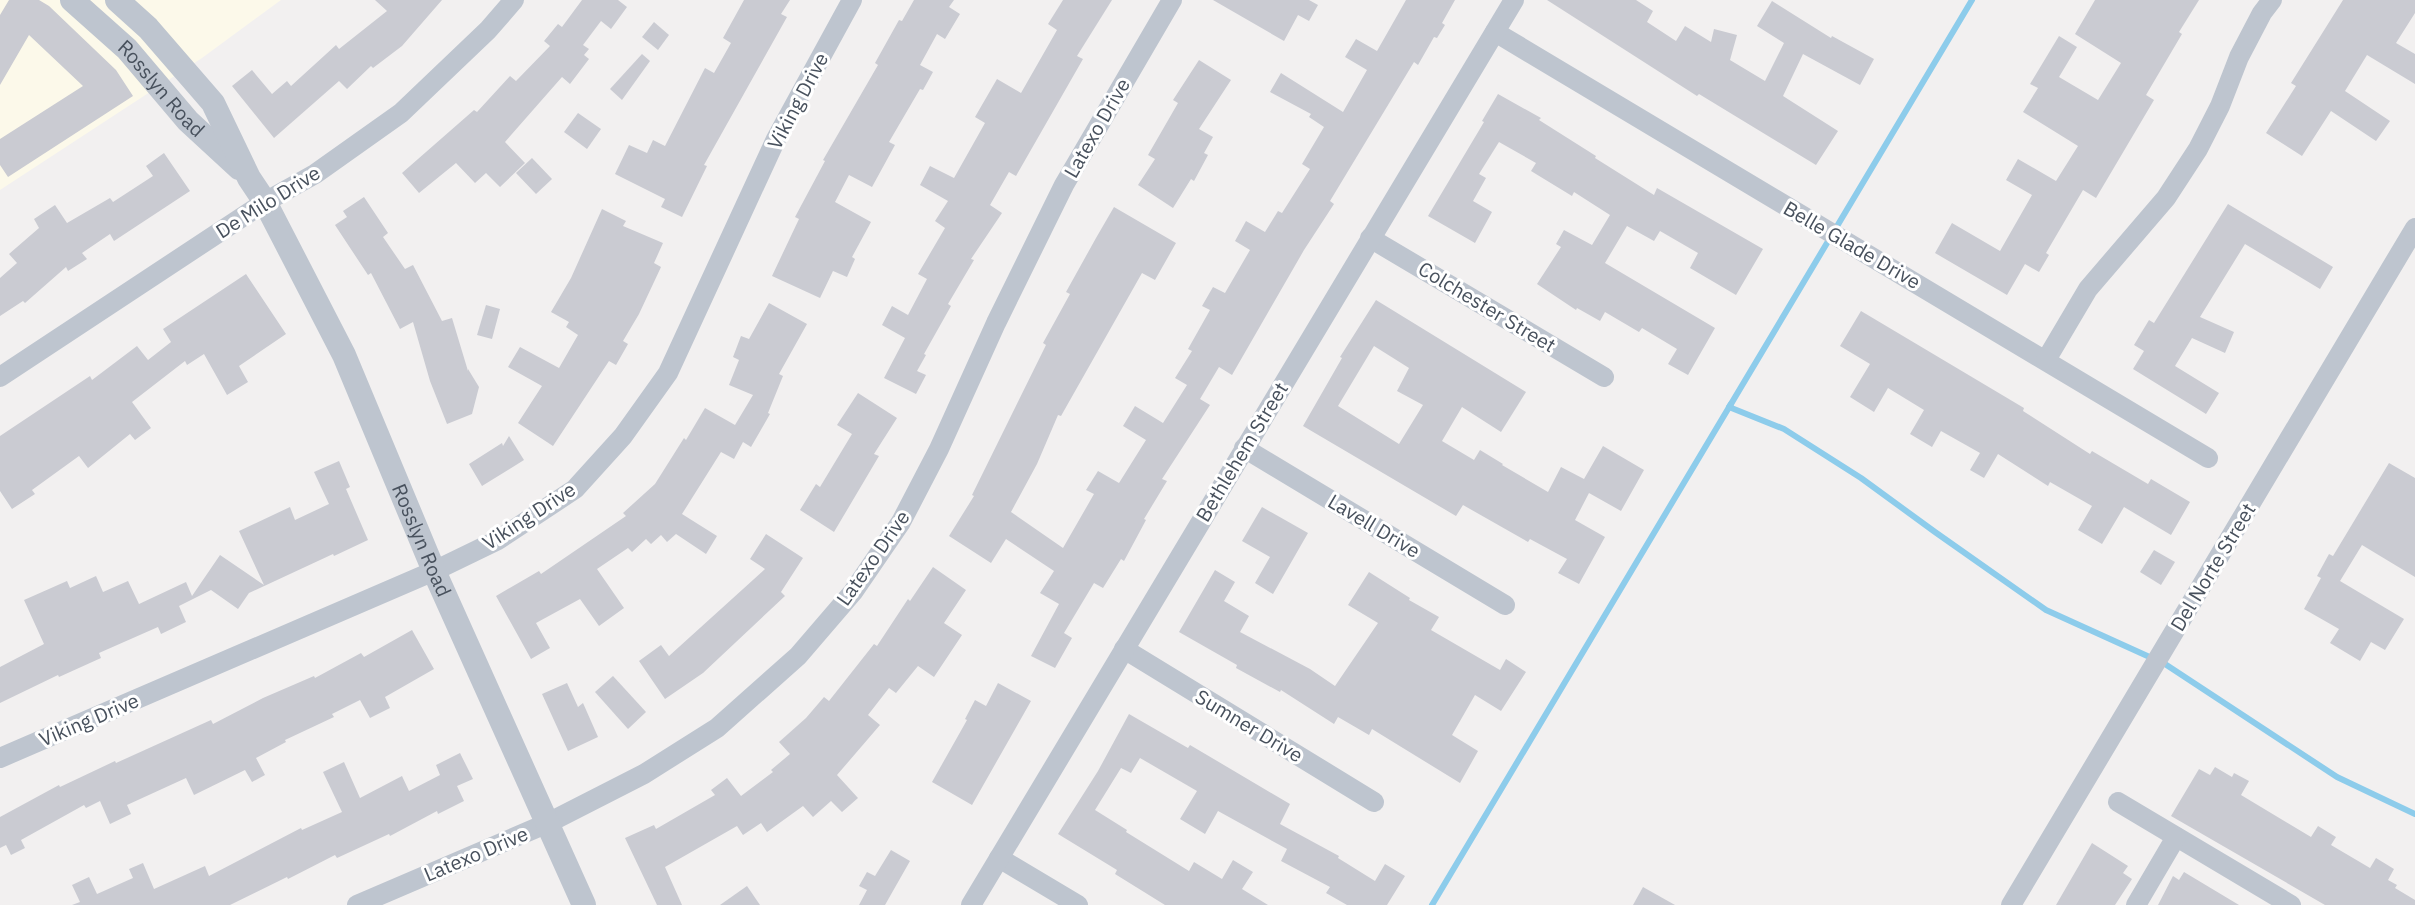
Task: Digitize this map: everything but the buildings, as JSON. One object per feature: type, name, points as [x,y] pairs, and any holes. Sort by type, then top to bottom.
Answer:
[{"type":"street","name":"Rosslyn Road","points":[[72,0],[127,49],[188,121],[249,178]]},
{"type":"street","name":"Rosslyn Road","points":[[117,0],[148,28],[213,103],[249,178],[266,202],[344,355],[434,571],[584,905]]},
{"type":"street","name":"De Milo Drive","points":[[0,377],[266,202],[315,174],[401,113],[488,30],[514,0]]},
{"type":"street","name":"Viking Drive","points":[[0,758],[434,571],[498,540],[575,489],[623,436],[668,373],[776,139],[852,0]]},
{"type":"street","name":"Latexo Drive","points":[[357,905],[548,823],[644,774],[717,728],[798,656],[853,592],[902,522],[1064,185],[1172,0]]},
{"type":"street","name":"Bethlehem Street","points":[[971,905],[1514,0]]},
{"type":"street","points":[[2046,360],[2088,289],[2166,198],[2198,149],[2220,106],[2240,57],[2262,13],[2272,0]]},
{"type":"street","points":[[127,49],[148,28]]},
{"type":"street","name":"Belle Glade Drive","points":[[1495,32],[2208,458]]},
{"type":"street","name":"Del Norte Street","points":[[2011,905],[2415,228]]},
{"type":"street","name":"Colchester Street","points":[[1370,238],[1604,376]]},
{"type":"street","name":"Lavell Drive","points":[[1244,448],[1504,605]]},
{"type":"street","name":"Sumner Drive","points":[[1124,649],[1374,802]]},
{"type":"street","points":[[2118,802],[2291,905]]},
{"type":"street","points":[[2136,905],[2176,837]]},
{"type":"street","points":[[999,858],[1078,905]]},
{"type":"shaded area","points":[[0,0],[281,0],[202,58],[0,190]]},
{"type":"waterway","points":[[1432,905],[1972,0]]},
{"type":"waterway","points":[[1731,404],[1729,407],[1784,429],[1861,478],[2046,610],[2165,664],[2337,777],[2415,814]]}]
